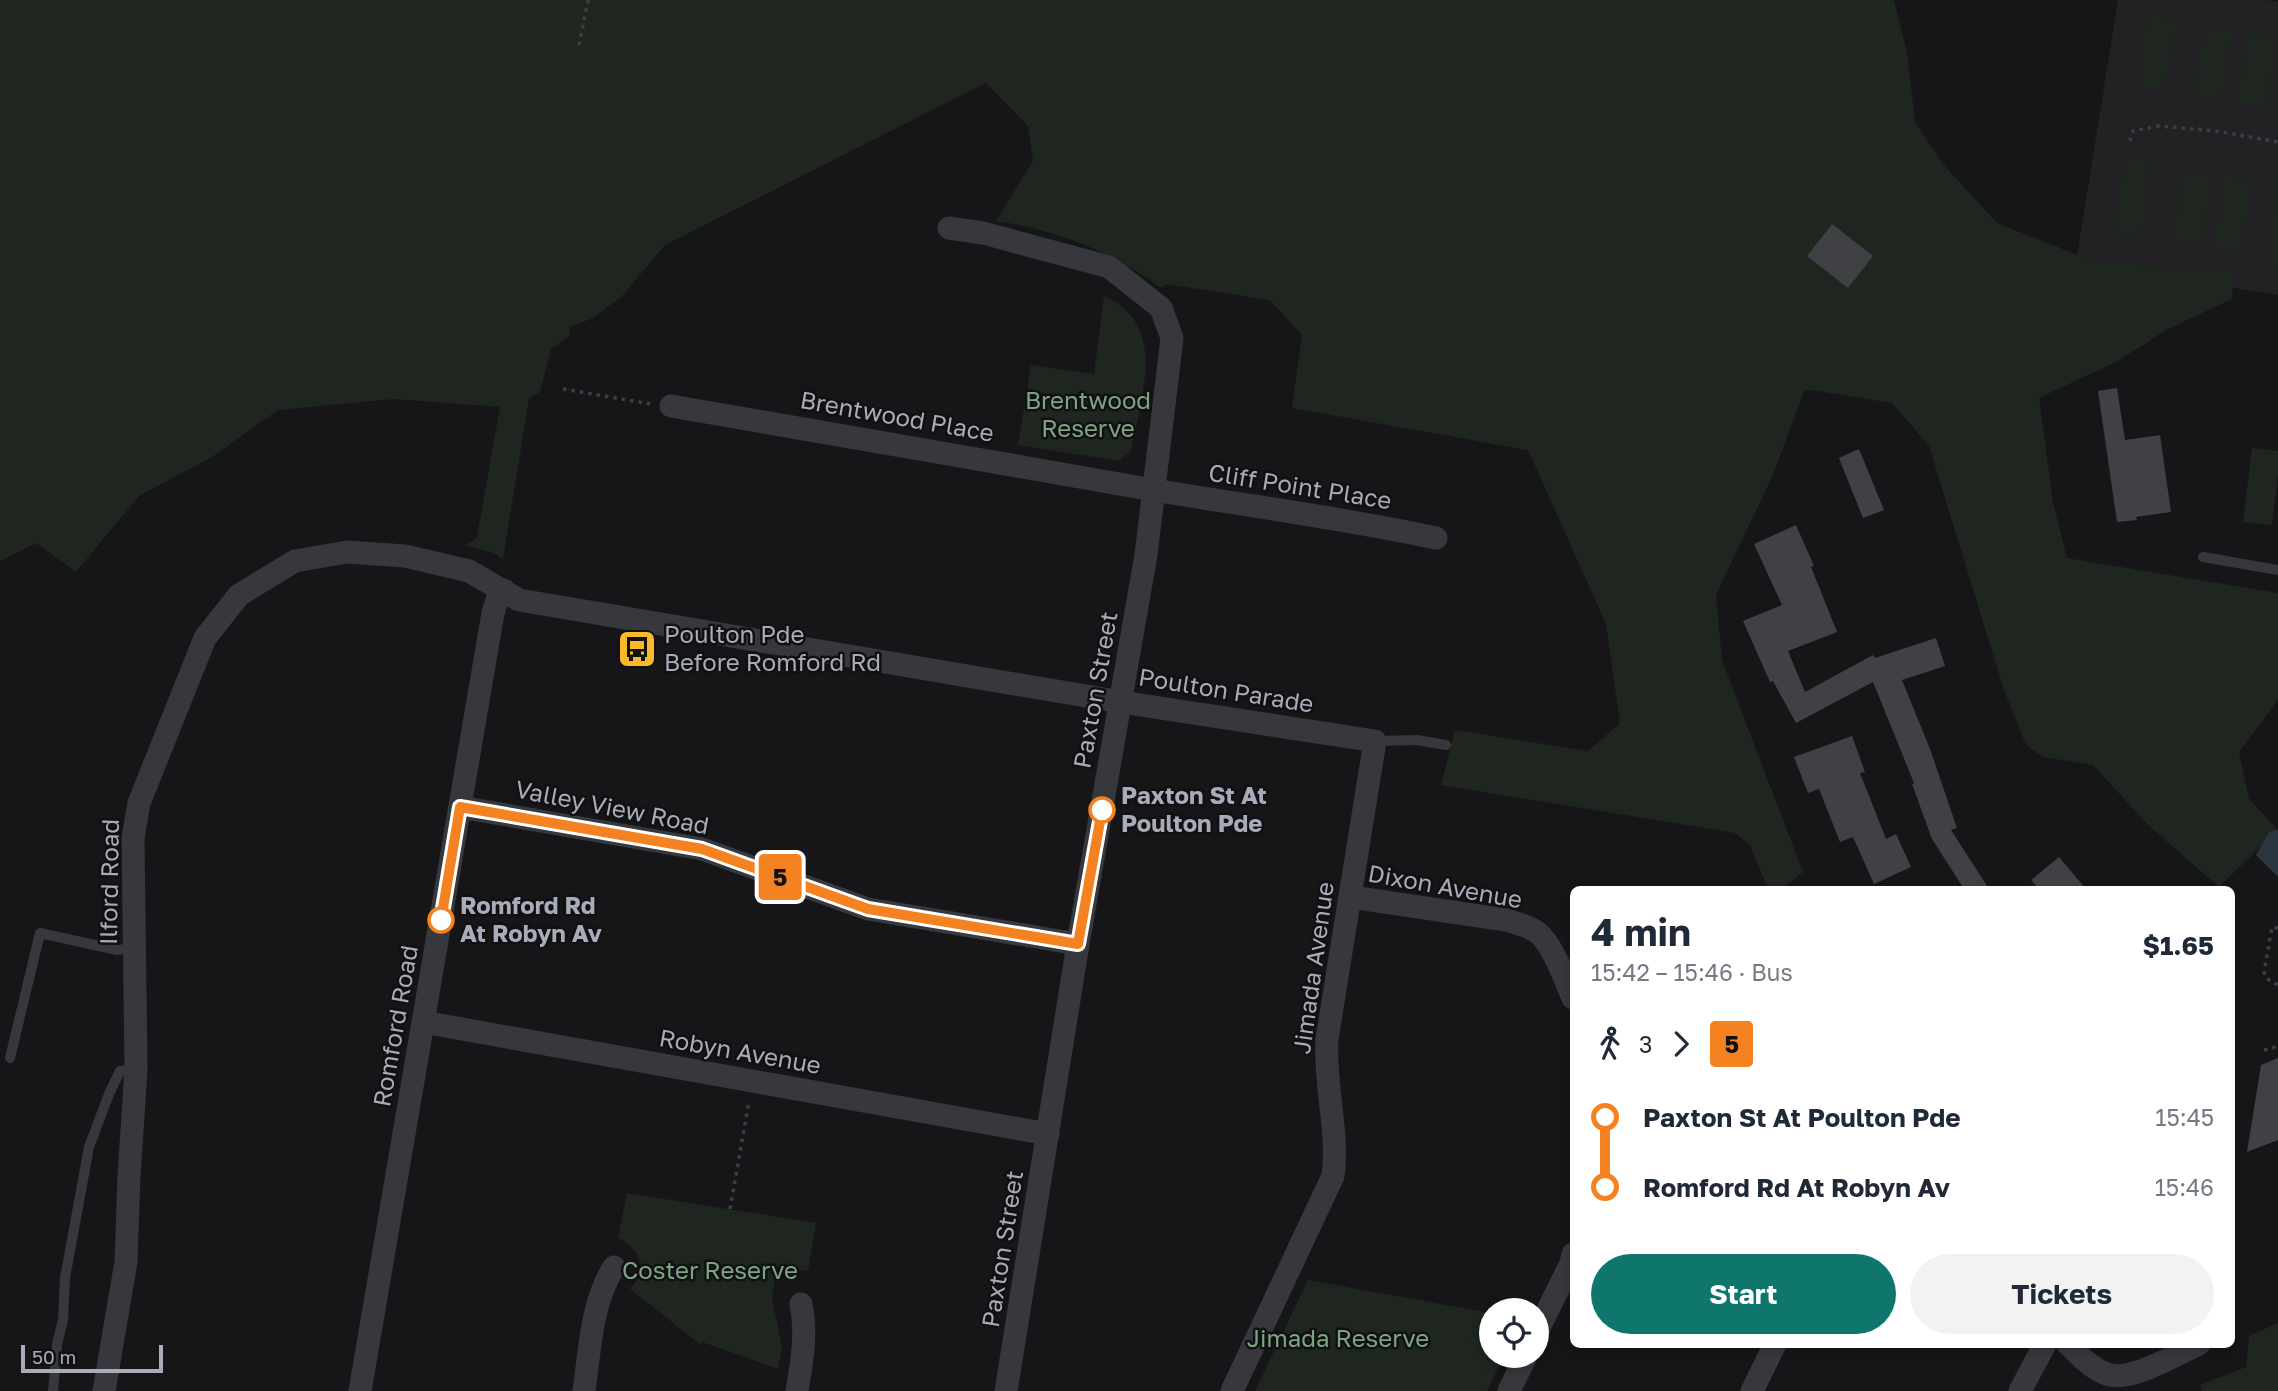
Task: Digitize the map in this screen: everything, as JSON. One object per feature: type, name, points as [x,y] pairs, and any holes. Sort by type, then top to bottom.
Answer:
[{"type":"street","name":"Paxton Street","points":[[949,228],[983,233],[1109,267],[1161,308],[1172,338],[1155,490],[1006,1391]]},
{"type":"street","name":"Brentwood Place","points":[[671,405],[1155,490]]},
{"type":"street","name":"Cliff Point Place","points":[[1155,490],[1436,538]]},
{"type":"street","name":"Ilford Road","points":[[104,1391],[126,1262],[136,1069],[133,838],[139,803],[205,638],[239,595],[295,561],[347,552],[405,556],[469,571],[504,590]]},
{"type":"street","name":"Poulton Parade","points":[[504,590],[519,600],[1121,702],[1375,741]]},
{"type":"street","name":"Romford Road","points":[[360,1391],[493,613],[504,590]]},
{"type":"street","name":"Jimada Avenue","points":[[1232,1391],[1333,1176],[1336,1157],[1326,1076],[1327,1039],[1375,741]]},
{"type":"street","name":"Valley View Road","points":[[460,807],[702,849],[868,909],[1078,944]]},
{"type":"street","name":"Dixon Avenue","points":[[1351,897],[1506,920],[1525,926],[1537,933],[1546,943],[1570,992]]},
{"type":"street","name":"Robyn Avenue","points":[[424,1022],[1048,1133]]},
{"type":"street","points":[[1549,1308],[1570,1265]]},
{"type":"street","points":[[584,1391],[597,1302],[604,1282],[614,1267]]},
{"type":"street","points":[[797,1391],[804,1347],[805,1324],[801,1304]]},
{"type":"street","points":[[1752,1391],[1773,1348]]},
{"type":"street","points":[[2020,1391],[2043,1348]]},
{"type":"street","points":[[2072,1348],[2108,1375],[2130,1375],[2190,1348]]},
{"type":"street","points":[[1509,1391],[1520,1368]]},
{"type":"lane","points":[[2203,558],[2278,570]]},
{"type":"lane","name":"Poulton Parade","points":[[1375,741],[1418,740],[1446,745]]},
{"type":"lane","points":[[10,1058],[40,933],[117,950],[134,948]]},
{"type":"lane","points":[[52,1391],[57,1344],[63,1320],[65,1278],[89,1147],[120,1071],[136,1069]]},
{"type":"path","points":[[579,45],[588,0]]},
{"type":"path","points":[[2130,141],[2133,131],[2159,125],[2216,131],[2278,142]]},
{"type":"path","points":[[563,389],[648,404],[671,405]]},
{"type":"path","points":[[2278,928],[2272,927],[2264,972],[2266,978],[2278,985]]},
{"type":"path","points":[[2264,1050],[2278,1044]]},
{"type":"path","points":[[730,1209],[752,1081]]},
{"type":"shaded area","points":[[2118,0],[2278,2],[2278,295],[2076,262]]},
{"type":"shaded area","points":[[2278,830],[2278,877],[2256,855],[2269,832]]},
{"type":"green space","points":[[0,0],[1894,0],[1907,52],[1915,122],[1943,164],[1997,223],[2098,263],[2234,270],[2232,299],[2166,330],[2118,361],[2039,398],[2053,502],[2067,558],[2278,593],[2278,700],[2239,752],[2249,799],[2278,830],[2218,886],[2148,825],[2093,765],[2043,757],[2026,745],[2004,690],[1929,446],[1892,403],[1805,389],[1773,475],[1716,595],[1722,660],[1803,872],[1785,886],[1767,886],[1750,845],[1735,833],[1441,785],[1455,730],[1588,751],[1620,723],[1606,624],[1528,450],[1292,408],[1302,335],[1270,300],[1166,284],[1161,288],[1123,263],[1083,244],[1040,230],[996,221],[1033,161],[1028,126],[986,83],[665,245],[623,295],[593,318],[570,327],[569,336],[551,349],[540,392],[529,399],[503,559],[491,552],[465,546],[477,537],[500,407],[394,399],[278,410],[212,457],[139,496],[76,572],[36,543],[0,561]]},
{"type":"green space","points":[[2148,14],[2177,19],[2164,91],[2135,86]]},
{"type":"green space","points":[[2205,24],[2233,29],[2221,101],[2192,97]]},
{"type":"green space","points":[[2249,32],[2277,36],[2264,108],[2236,103]]},
{"type":"green space","points":[[2125,158],[2153,162],[2141,235],[2113,230]]},
{"type":"green space","points":[[2183,169],[2212,173],[2202,245],[2174,241]]},
{"type":"green space","points":[[2224,176],[2252,179],[2242,252],[2214,248]]},
{"type":"green space","points":[[2278,179],[2278,269],[2264,266]]},
{"type":"green space","name":"Brentwood Reserve","points":[[1104,296],[1124,309],[1137,325],[1144,343],[1144,385],[1131,451],[1119,461],[1018,445],[1031,365],[1094,374]]},
{"type":"green space","points":[[2252,448],[2278,451],[2272,525],[2243,522]]},
{"type":"green space","name":"Coster Reserve","points":[[627,1193],[816,1223],[808,1271],[777,1266],[772,1299],[782,1347],[778,1369],[702,1342],[701,1345],[630,1289],[636,1282],[640,1267],[632,1248],[618,1238]]},
{"type":"green space","name":"Jimada Reserve","points":[[1308,1280],[1479,1311],[1479,1368],[1498,1368],[1487,1391],[1255,1391]]},
{"type":"green space","points":[[2278,1323],[2278,1391],[2202,1391],[2200,1385],[2246,1367],[2249,1336]]},
{"type":"building","points":[[1832,224],[1873,256],[1848,288],[1807,256]]},
{"type":"building","points":[[2117,388],[2125,440],[2160,435],[2171,512],[2117,522],[2098,391]]},
{"type":"building","points":[[1859,449],[1884,510],[1863,518],[1839,458]]},
{"type":"building","points":[[1796,525],[1814,566],[1811,567],[1837,632],[1788,651],[1805,692],[1873,655],[1875,658],[1936,638],[1945,666],[1902,680],[1930,749],[1957,828],[1951,830],[1987,886],[1962,886],[1932,839],[1912,784],[1914,783],[1873,682],[1796,723],[1773,681],[1770,682],[1743,621],[1782,605],[1754,544]]},
{"type":"building","points":[[1852,736],[1865,772],[1860,773],[1886,839],[1896,834],[1911,867],[1874,884],[1853,837],[1840,842],[1819,789],[1808,793],[1794,757]]},
{"type":"building","points":[[2059,857],[2083,886],[2036,886],[2031,880]]},
{"type":"building","points":[[2278,1058],[2278,1140],[2247,1152],[2261,1065]]},
{"type":"bus line","name":"5","points":[[441,920],[460,807],[702,849],[868,909],[1078,944],[1102,810]]},
{"type":"place","name":"Poulton Pde Before Romford Rd","points":[[637,649]]},
{"type":"place","name":"Paxton St At Poulton Pde","points":[[1102,810]]},
{"type":"place","name":"Romford Rd At Robyn Av","points":[[441,920]]}]
